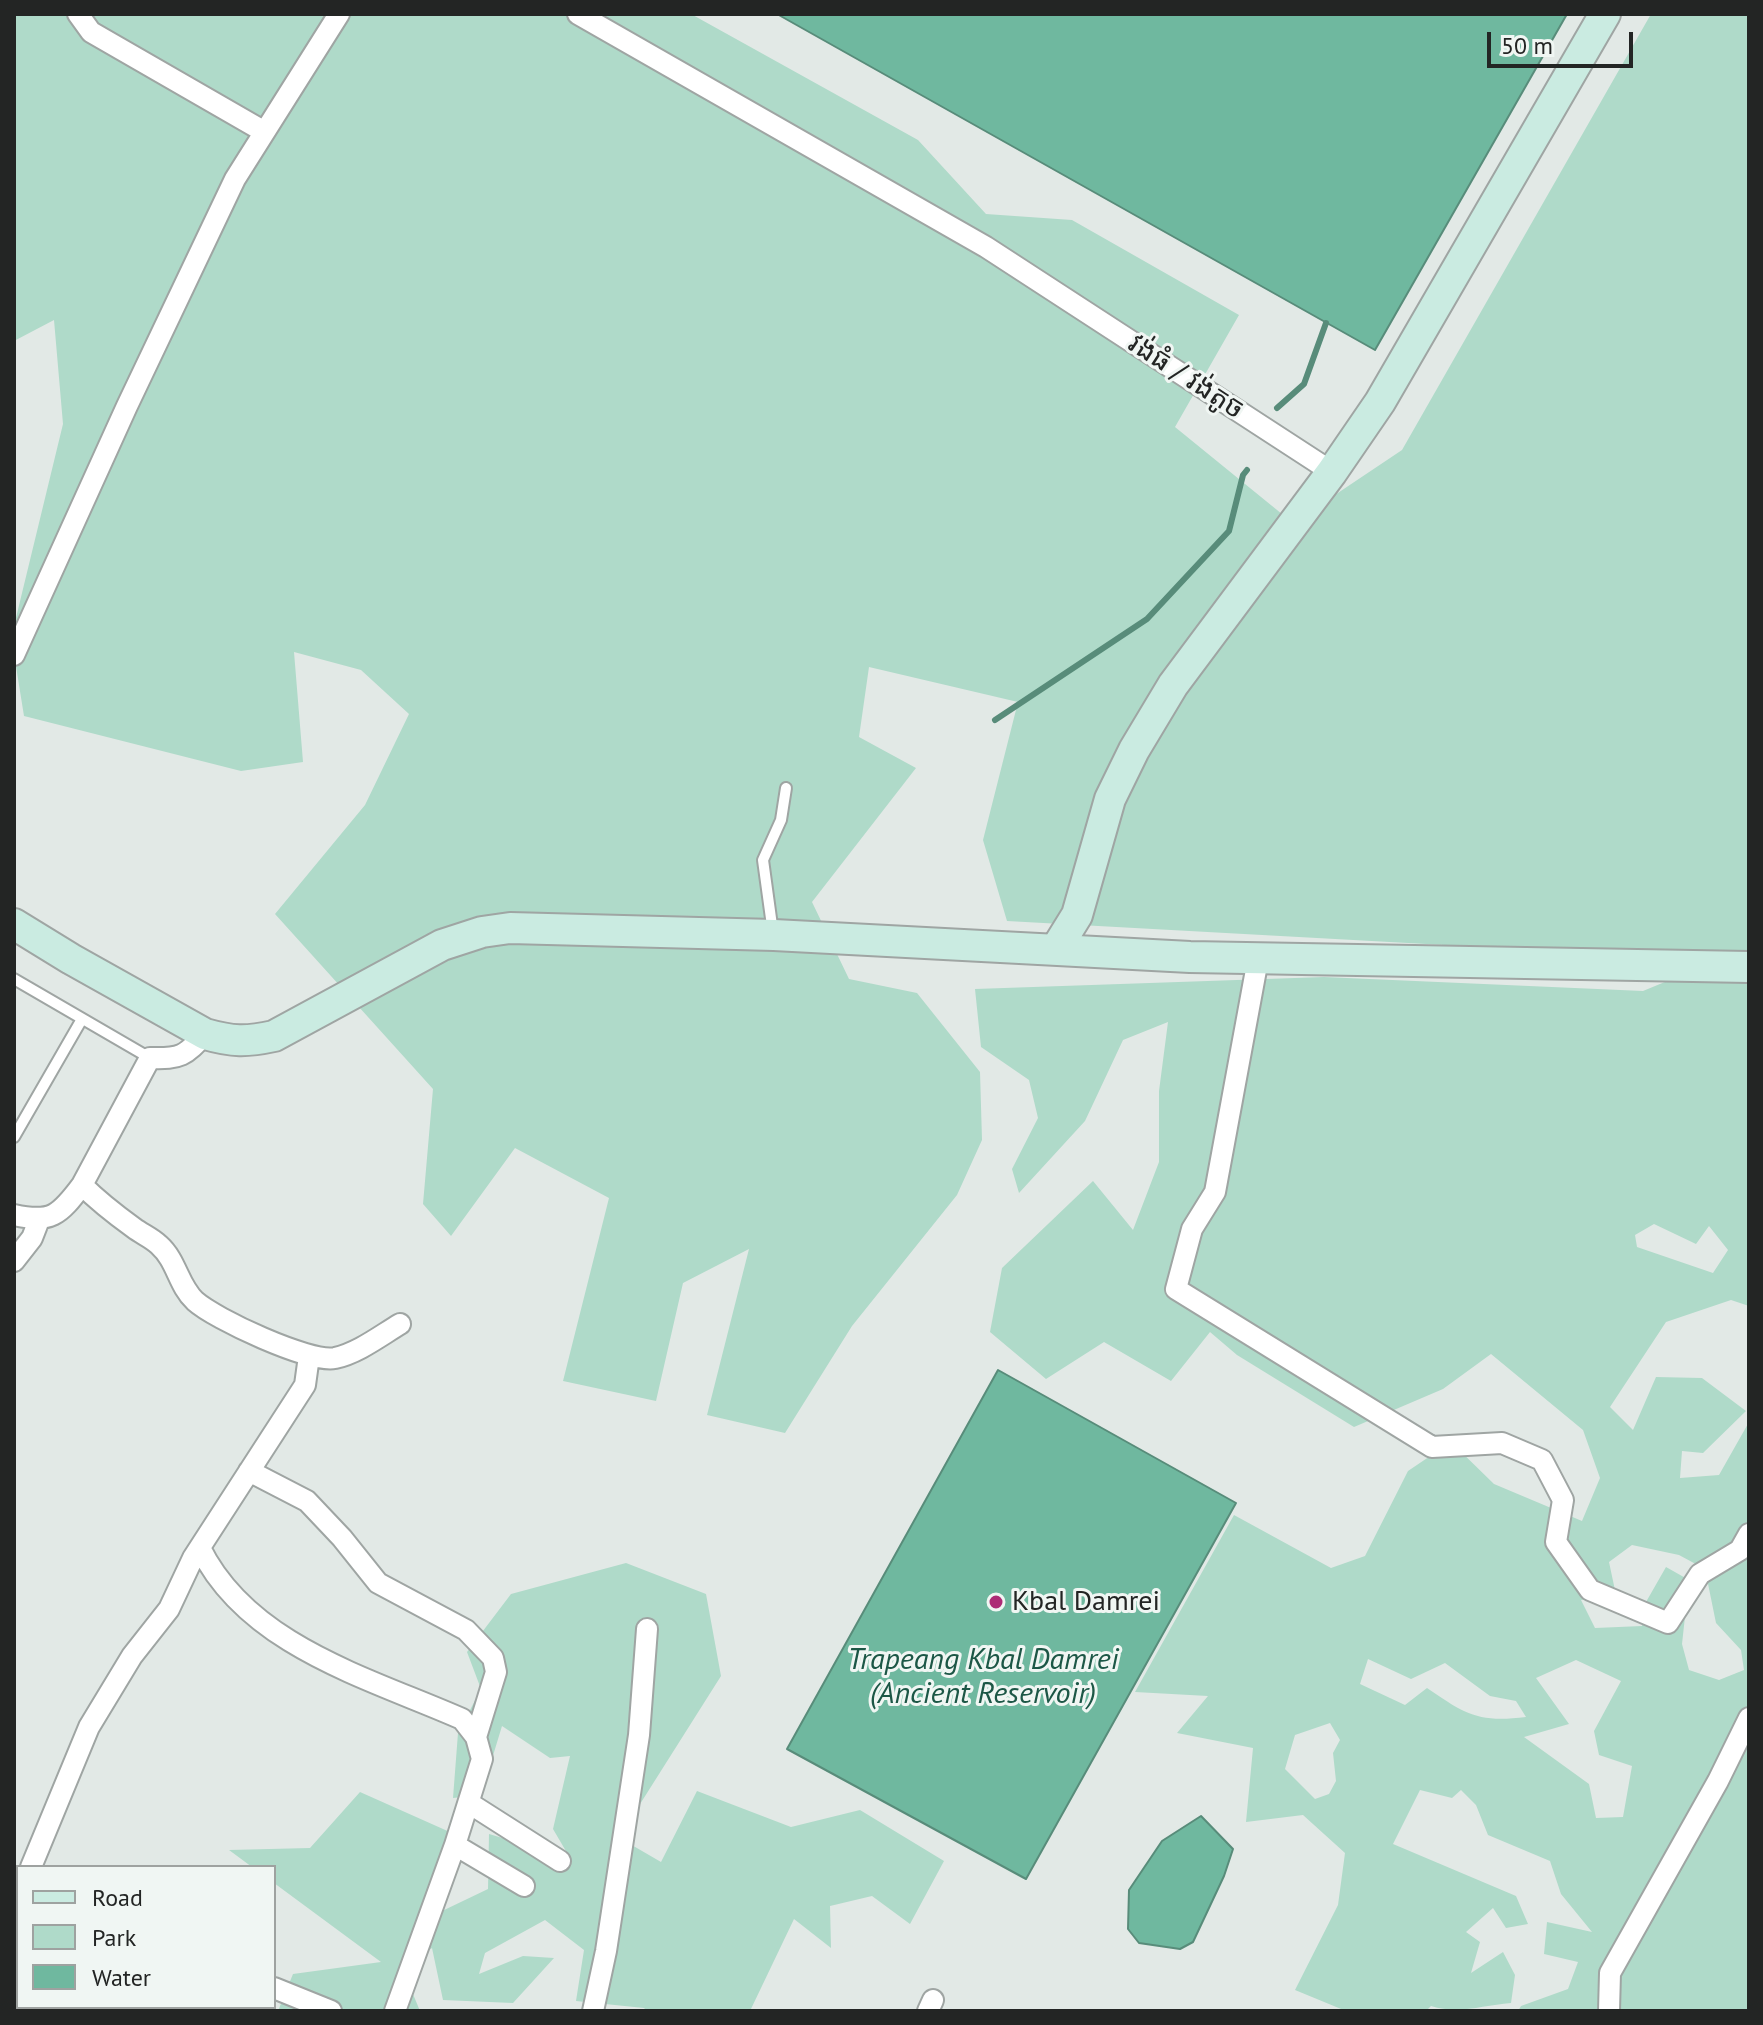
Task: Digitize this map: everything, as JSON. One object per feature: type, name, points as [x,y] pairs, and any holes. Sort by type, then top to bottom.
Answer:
[{"type":"main road","points":[[1056,949],[1077,915],[1110,799],[1134,750],[1173,685],[1332,472],[1380,402],[1605,14]]},
{"type":"main road","points":[[14,924],[205,1034],[246,1042],[274,1036],[442,945],[482,932],[510,928],[774,935],[1258,959],[1749,967]]},
{"type":"street","points":[[78,14],[91,32],[263,131]]},
{"type":"street","points":[[14,655],[221,208],[263,131],[339,14]]},
{"type":"street","name":"វង់ធំ / វង់តូច","points":[[578,14],[986,247],[1332,472]]},
{"type":"street","points":[[1258,959],[1215,1192],[1192,1229],[1176,1289],[1432,1447],[1502,1443],[1542,1460],[1563,1500],[1556,1542],[1590,1590],[1668,1623],[1700,1574],[1740,1550],[1749,1534]]},
{"type":"street","points":[[14,1215],[39,1220],[56,1214],[82,1185],[150,1058],[176,1059],[188,1052],[205,1034]]},
{"type":"street","points":[[82,1185],[106,1207],[160,1245],[195,1301],[222,1319],[309,1356],[333,1359],[356,1350],[400,1324]]},
{"type":"street","points":[[14,1261],[32,1238],[39,1220]]},
{"type":"street","points":[[32,1865],[89,1727],[132,1656],[169,1609],[200,1548],[305,1385],[309,1356]]},
{"type":"street","points":[[249,1471],[307,1501],[378,1583],[466,1630],[493,1658],[496,1672],[476,1737]]},
{"type":"street","points":[[200,1548],[213,1574],[245,1608],[301,1650],[462,1719],[476,1737],[482,1759],[469,1803],[395,2011]]},
{"type":"street","points":[[593,2011],[606,1951],[639,1735],[647,1629]]},
{"type":"street","points":[[1609,2011],[1610,1973],[1718,1781],[1749,1718]]},
{"type":"street","points":[[469,1803],[560,1861]]},
{"type":"street","points":[[455,1845],[524,1886]]},
{"type":"street","points":[[276,1989],[331,2011]]},
{"type":"lane","points":[[774,935],[763,860],[781,820],[786,788]]},
{"type":"lane","points":[[14,979],[150,1058]]},
{"type":"lane","points":[[14,1137],[82,1019]]},
{"type":"green space","points":[[14,14],[691,14],[918,140],[986,214],[1072,220],[1239,315],[1175,427],[1293,523],[1402,450],[1651,14],[1749,14],[1749,1306],[1731,1300],[1666,1322],[1610,1407],[1633,1430],[1656,1377],[1702,1378],[1746,1411],[1703,1453],[1682,1451],[1680,1478],[1719,1475],[1749,1422],[1749,2011],[1518,2011],[1521,2006],[1568,1989],[1578,1962],[1544,1954],[1547,1922],[1592,1932],[1561,1894],[1550,1861],[1488,1835],[1476,1805],[1461,1790],[1452,1798],[1420,1790],[1393,1844],[1516,1896],[1528,1924],[1506,1928],[1493,1908],[1466,1932],[1480,1942],[1471,1973],[1503,1952],[1515,1975],[1511,2003],[1461,2010],[1431,2006],[1426,2011],[1346,2011],[1295,1990],[1338,1905],[1345,1853],[1303,1815],[1246,1822],[1253,1748],[1177,1733],[1208,1696],[1135,1692],[1234,1515],[1331,1568],[1365,1556],[1408,1471],[1451,1442],[1494,1484],[1582,1521],[1600,1478],[1583,1430],[1491,1354],[1443,1389],[1354,1427],[1237,1355],[1210,1332],[1171,1381],[1104,1342],[1046,1379],[990,1332],[1002,1268],[1093,1181],[1133,1230],[1159,1162],[1159,1091],[1168,1022],[1123,1040],[1085,1121],[1019,1193],[1012,1169],[1038,1118],[1029,1080],[981,1047],[975,989],[1324,977],[1643,991],[1718,960],[1007,921],[983,840],[1018,702],[869,667],[859,737],[916,768],[812,902],[849,979],[917,993],[980,1072],[982,1140],[957,1195],[852,1326],[785,1433],[707,1415],[749,1249],[683,1283],[656,1401],[563,1381],[609,1198],[515,1148],[451,1236],[423,1204],[433,1089],[275,914],[365,805],[409,714],[361,670],[294,652],[303,762],[241,771],[24,716],[14,654],[14,626],[63,424],[54,320],[14,341]],"holes":[[[1654,1224],[1696,1244],[1709,1226],[1728,1250],[1713,1273],[1637,1247],[1635,1235]],[[1632,1545],[1679,1555],[1705,1569],[1716,1623],[1741,1650],[1744,1670],[1719,1680],[1689,1670],[1682,1644],[1689,1580],[1666,1567],[1646,1602],[1642,1626],[1595,1628],[1581,1600],[1616,1595],[1609,1562]],[[1368,1659],[1411,1679],[1445,1663],[1490,1696],[1516,1701],[1526,1717],[1496,1719],[1473,1714],[1427,1688],[1405,1705],[1360,1684]],[[1576,1660],[1621,1681],[1594,1731],[1599,1755],[1632,1766],[1623,1817],[1596,1818],[1589,1784],[1524,1737],[1569,1724],[1536,1678]],[[1330,1723],[1340,1740],[1333,1753],[1336,1781],[1329,1794],[1315,1799],[1285,1769],[1295,1735]]]},
{"type":"green space","points":[[626,1563],[706,1594],[721,1676],[635,1812],[630,1844],[661,1862],[697,1791],[791,1827],[860,1810],[944,1861],[910,1924],[872,1896],[830,1906],[831,1948],[794,1919],[750,2011],[647,2011],[644,2008],[576,2001],[584,1950],[545,1920],[485,1953],[479,1974],[523,1956],[554,1958],[513,2003],[443,2000],[432,1948],[403,1970],[420,2011],[278,2011],[293,1974],[381,1962],[276,1884],[276,1865],[249,1865],[229,1850],[310,1848],[360,1792],[461,1837],[440,1912],[488,1889],[489,1834],[570,1858],[553,1829],[570,1756],[550,1758],[502,1726],[481,1795],[453,1798],[458,1733],[481,1689],[467,1652],[511,1594]]},
{"type":"water","points":[[777,14],[1567,14],[1375,350]]},
{"type":"water","name":"Trapeang Kbal Damrei (Ancient Reservoir)","points":[[998,1370],[1236,1503],[1026,1879],[787,1749]]},
{"type":"water","points":[[1201,1816],[1233,1849],[1224,1876],[1193,1942],[1180,1949],[1139,1943],[1128,1929],[1129,1890],[1162,1841]]},
{"type":"waterway","points":[[1277,408],[1304,384],[1326,323]]},
{"type":"waterway","points":[[995,720],[1147,619],[1229,531],[1243,475],[1247,470]]},
{"type":"place","name":"Kbal Damrei","points":[[996,1602]]}]
